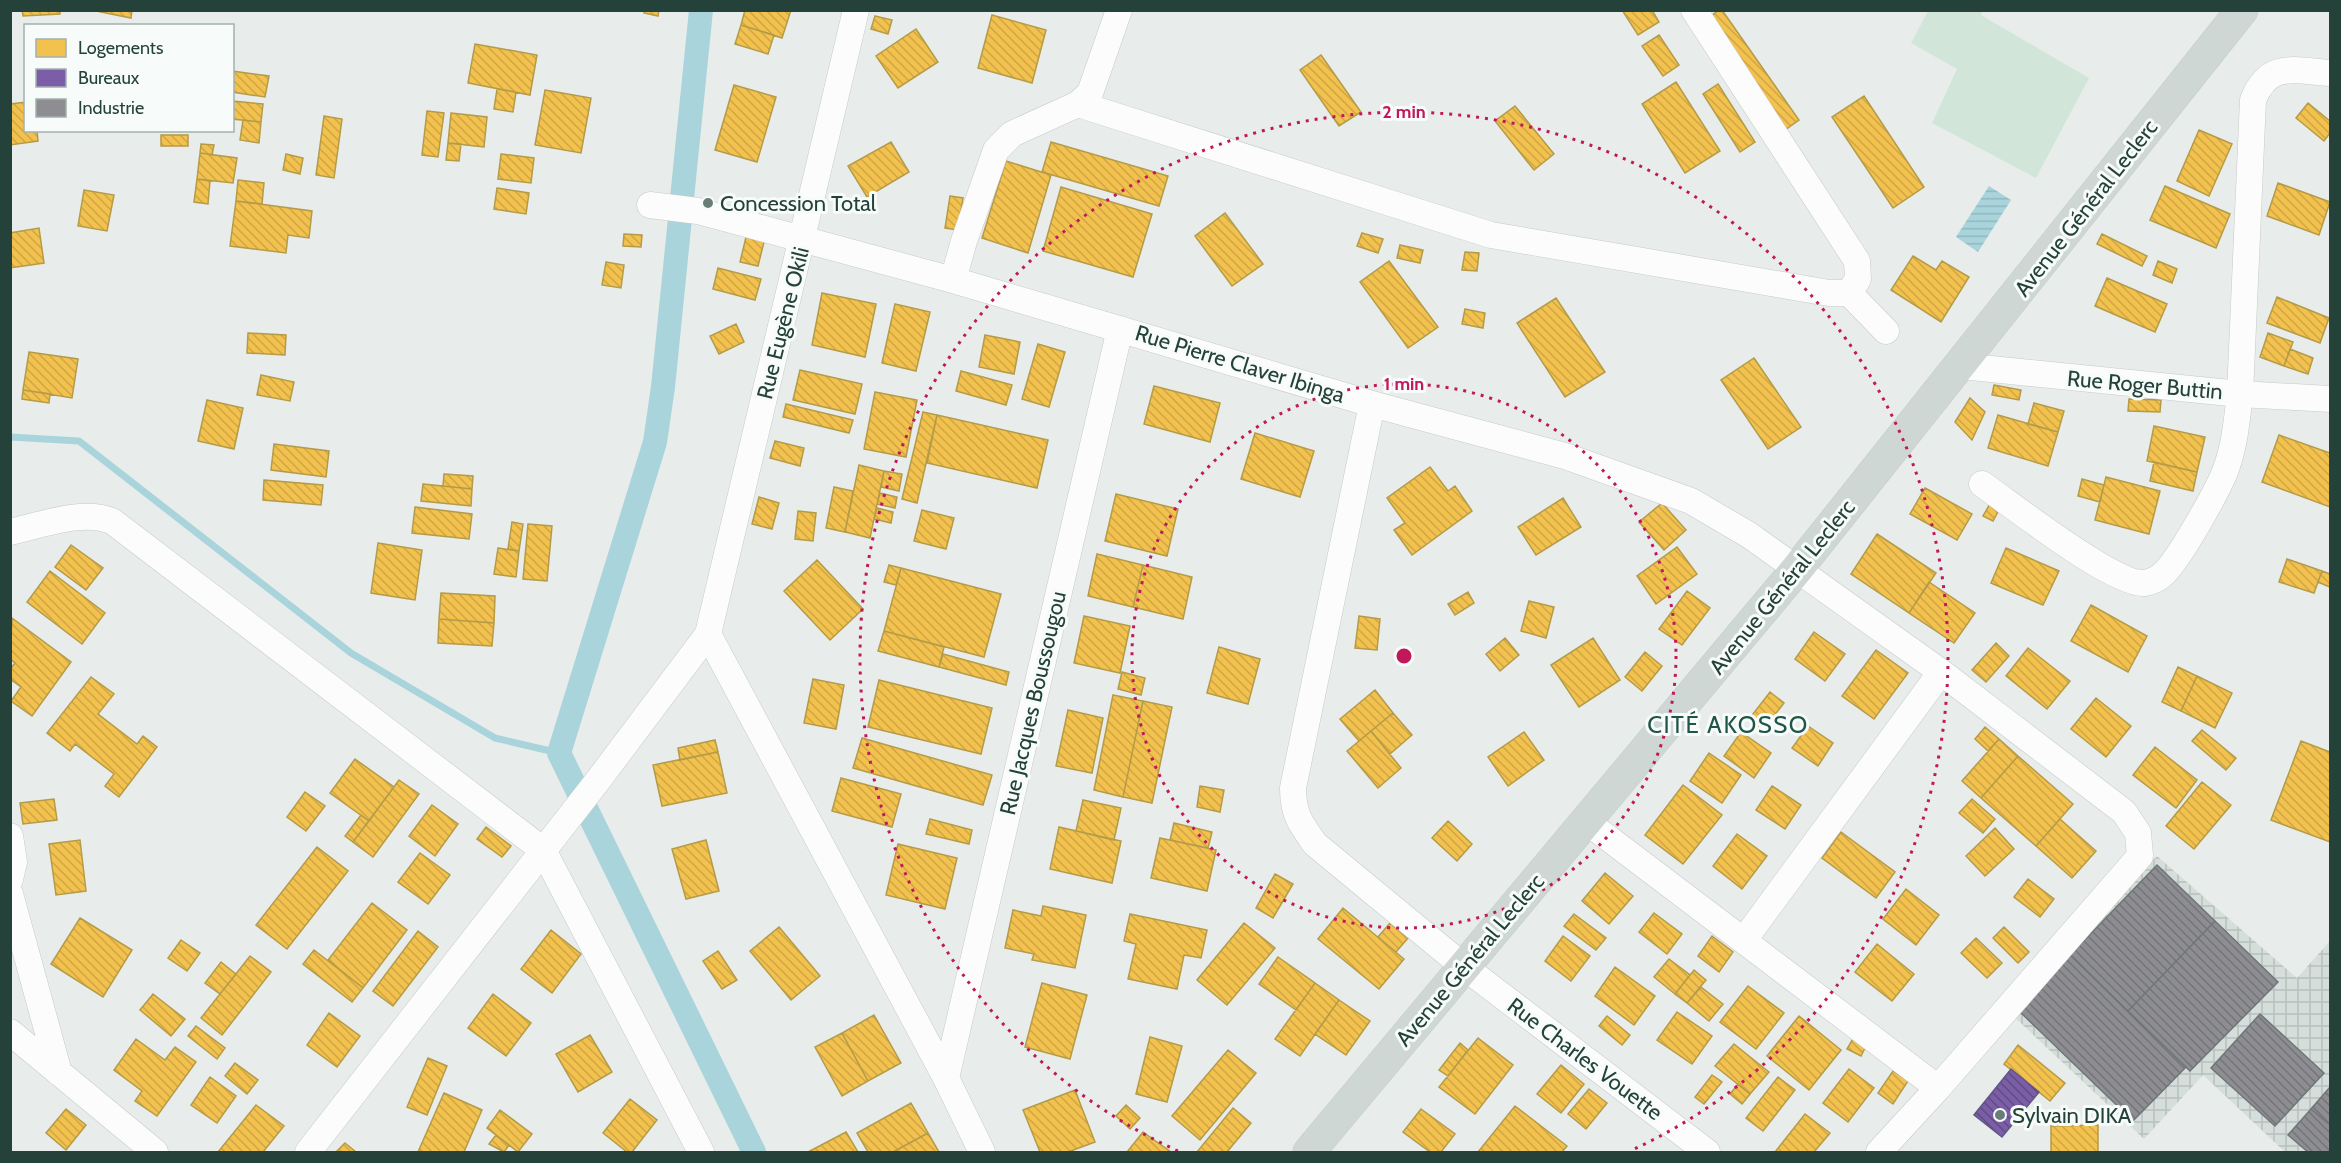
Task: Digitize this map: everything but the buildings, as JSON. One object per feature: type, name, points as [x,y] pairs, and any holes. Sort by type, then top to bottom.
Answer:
[{"type":"main road","name":"Avenue Général Leclerc","points":[[1309,1152],[1797,569],[1961,366],[2242,10]]},
{"type":"street","name":"Rue Eugène Okili","points":[[708,634],[804,238],[856,10]]},
{"type":"street","points":[[953,280],[996,150],[1012,134],[1078,104],[1090,93],[1119,10]]},
{"type":"street","points":[[1694,10],[1857,261],[1858,279],[1850,293]]},
{"type":"street","points":[[1982,484],[2107,570],[2132,582],[2146,583],[2161,576],[2215,495],[2227,465],[2240,394],[2253,100],[2259,83],[2279,70],[2331,73]]},
{"type":"street","points":[[1078,104],[1491,235],[1829,293],[1850,293],[1886,331]]},
{"type":"street","name":"Rue Pierre Claver Ibinga","points":[[650,205],[698,211],[953,280],[1372,404],[1565,456],[1682,498],[1749,535],[1797,569],[1941,672],[2124,812],[2138,833],[2140,856],[1938,1088],[1879,1152]]},
{"type":"street","name":"Rue Jacques Boussougou","points":[[946,1078],[1120,328]]},
{"type":"street","name":"Rue Roger Buttin","points":[[1961,366],[2240,394],[2331,399]]},
{"type":"street","name":"Rue Charles Vouette","points":[[1372,404],[1293,788],[1293,806],[1299,821],[1315,844],[1463,966],[1707,1152]]},
{"type":"street","points":[[10,532],[85,516],[99,516],[112,521],[543,850],[701,1152]]},
{"type":"street","points":[[308,1152],[596,783],[708,634],[946,1078],[982,1152]]},
{"type":"street","points":[[1744,940],[1941,672]]},
{"type":"street","points":[[1587,822],[1938,1088]]},
{"type":"street","points":[[10,836],[14,862],[10,879]]},
{"type":"street","points":[[10,894],[59,1073]]},
{"type":"street","points":[[10,1032],[155,1152]]},
{"type":"shaded area","points":[[2157,856],[2297,978],[2330,941],[2330,1152],[2285,1152],[2203,1075],[2144,1139],[2009,1012]]},
{"type":"green space","points":[[1928,11],[1983,11],[1981,15],[2089,78],[2036,178],[1932,123],[1957,69],[1911,43]]},
{"type":"water","points":[[1989,186],[2011,200],[1978,252],[1956,237]]},
{"type":"waterway","points":[[701,10],[663,387],[655,442],[559,753],[754,1152]]},
{"type":"waterway","points":[[10,437],[79,441],[351,653],[495,738],[559,753]]},
{"type":"place","name":"Concession Total","points":[[708,203]]},
{"type":"place","name":"Sylvain DIKA","points":[[2000,1115]]},
{"type":"district","name":"CITÉ AKOSSO","points":[[1728,724]]}]
